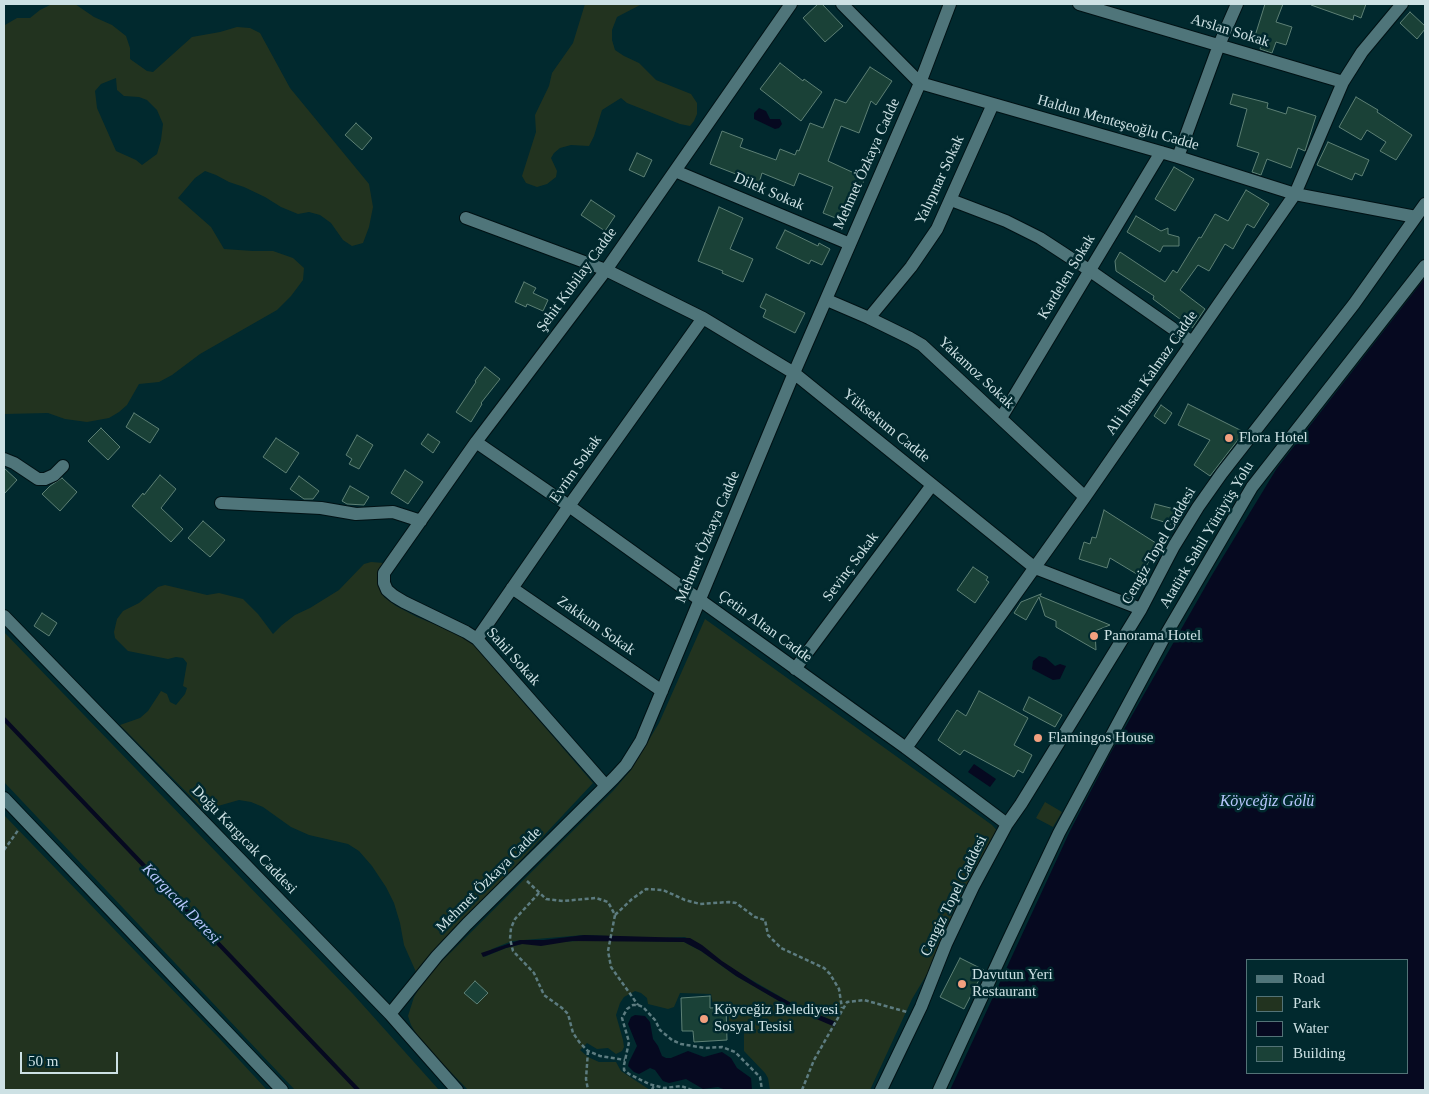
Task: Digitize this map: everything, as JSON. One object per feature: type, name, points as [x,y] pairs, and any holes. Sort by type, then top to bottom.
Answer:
[{"type":"street","name":"Şehit Kubilay Cadde","points":[[384,573],[476,442],[606,270],[791,4]]},
{"type":"street","name":"Haldun Menteşeoğlu Cadde","points":[[842,4],[920,83],[1178,157],[1295,194],[1416,217]]},
{"type":"street","name":"Mehmet Özkaya Cadde","points":[[390,1014],[450,942],[606,786],[626,765],[638,746],[794,373],[920,83],[950,4]]},
{"type":"street","name":"Arslan Sokak","points":[[1079,4],[1110,8],[1220,45],[1343,82]]},
{"type":"street","points":[[1178,157],[1237,4]]},
{"type":"street","name":"Ali İhsan Kalmaz Cadde","points":[[906,748],[1085,497],[1295,194],[1343,82],[1362,52],[1402,4]]},
{"type":"street","name":"Yalıpınar Sokak","points":[[869,318],[911,267],[937,229],[993,104]]},
{"type":"street","name":"Kardelen Sokak","points":[[1002,418],[1161,152]]},
{"type":"street","name":"Dilek Sokak","points":[[675,171],[850,244]]},
{"type":"street","points":[[951,200],[1020,228],[1061,251],[1192,342]]},
{"type":"street","name":"Cengiz Topel Caddesi","points":[[881,1090],[917,1014],[946,944],[1007,824],[1142,609],[1174,546],[1208,493],[1354,304],[1425,204]]},
{"type":"street","name":"Yüksekum Cadde","points":[[466,218],[606,270],[703,318],[794,373],[1035,568],[1142,609]]},
{"type":"street","name":"Atatürk Sahil Yürüyüş Yolu","points":[[939,1090],[1059,833],[1160,645],[1252,487],[1425,266]]},
{"type":"street","name":"Yakamoz Sokak","points":[[826,300],[869,318],[922,345],[1085,497]]},
{"type":"street","name":"Evrim Sokak","points":[[477,640],[569,506],[703,318]]},
{"type":"street","name":"Çetin Altan Cadde","points":[[476,442],[569,506],[906,748],[1007,824]]},
{"type":"street","points":[[4,459],[38,479],[45,479],[54,475],[63,466]]},
{"type":"street","name":"Sevinç Sokak","points":[[796,669],[932,485]]},
{"type":"street","points":[[221,503],[321,508],[356,514],[393,512],[421,521]]},
{"type":"street","name":"Sahil Sokak","points":[[384,573],[384,582],[387,590],[394,596],[466,632],[477,640],[606,786]]},
{"type":"street","name":"Zakkum Sokak","points":[[512,588],[662,691]]},
{"type":"street","name":"Doğu Kargıcak Caddesi","points":[[4,616],[390,1014],[457,1090]]},
{"type":"street","points":[[4,798],[282,1090]]},
{"type":"path","points":[[4,850],[25,820]]},
{"type":"path","points":[[519,872],[546,899],[563,901],[602,899],[608,902],[615,915]]},
{"type":"path","points":[[762,1090],[760,1077],[735,1052],[722,1047],[694,1047],[672,1040],[660,1030],[649,1013],[638,1005],[616,976],[609,958],[608,951],[615,915],[646,889],[664,890],[685,900],[700,904],[736,903],[755,917],[765,920],[768,935],[780,948],[824,968],[830,974],[838,989],[842,1008]]},
{"type":"path","points":[[539,893],[515,919],[511,928],[510,939],[513,951],[534,973],[544,995],[568,1014],[573,1033],[588,1051],[600,1056],[625,1060]]},
{"type":"path","points":[[802,1090],[814,1060],[842,1008],[848,1002],[864,1000],[917,1014]]},
{"type":"path","points":[[638,1005],[627,1008],[622,1018],[629,1042],[624,1070],[629,1074],[664,1088],[681,1086],[692,1090]]},
{"type":"path","points":[[588,1051],[586,1071],[588,1090]]},
{"type":"path","points":[[652,1090],[654,1085]]},
{"type":"green space","points":[[52,4],[75,4],[94,17],[112,25],[126,36],[130,48],[130,59],[147,71],[153,72],[192,37],[237,27],[250,28],[260,33],[290,88],[369,184],[373,207],[363,243],[352,246],[343,240],[331,223],[320,215],[309,212],[298,214],[244,187],[205,171],[195,178],[178,198],[211,227],[224,249],[273,251],[293,258],[304,268],[303,280],[277,310],[200,354],[172,375],[159,382],[139,384],[127,405],[109,418],[87,422],[65,419],[48,413],[4,414],[4,28],[5,25],[17,18],[30,18]],"holes":[[[116,78],[117,90],[124,96],[139,97],[147,100],[157,110],[163,124],[157,154],[142,165],[136,160],[116,151],[97,108],[95,91],[101,84]]]},
{"type":"green space","points":[[585,4],[642,4],[617,17],[612,30],[615,50],[639,63],[656,80],[691,94],[697,103],[697,114],[690,126],[680,124],[627,103],[621,98],[602,110],[589,146],[571,145],[560,148],[554,153],[551,158],[557,171],[556,177],[547,184],[537,187],[526,183],[522,176],[536,132],[535,115],[549,86],[552,73],[573,43]]},
{"type":"green space","points":[[371,562],[384,563],[379,572],[378,580],[384,597],[417,617],[463,636],[474,645],[593,783],[416,972],[404,945],[394,903],[372,866],[359,851],[348,844],[309,835],[291,827],[263,807],[251,802],[239,800],[204,810],[120,725],[140,718],[148,711],[161,691],[167,694],[170,702],[176,705],[185,694],[187,688],[183,686],[187,663],[183,658],[168,659],[128,651],[115,638],[114,632],[117,619],[123,611],[139,603],[158,587],[165,585],[207,595],[219,593],[243,599],[258,614],[273,634],[295,615],[339,590],[364,564]]},
{"type":"green space","points":[[705,619],[992,825],[1000,834],[1002,845],[997,857],[912,999],[870,1090],[770,1090],[765,1073],[744,1051],[744,1028],[729,1021],[728,1005],[713,1005],[711,994],[680,993],[674,1007],[668,1009],[648,1004],[647,998],[635,991],[624,997],[616,1015],[623,1040],[624,1047],[622,1051],[616,1054],[608,1048],[597,1049],[587,1043],[580,1050],[588,1057],[599,1062],[616,1062],[621,1071],[650,1090],[468,1090],[420,1040],[411,1025],[408,1016],[414,997],[423,982],[613,791],[631,770],[659,723]],"holes":[[[584,935],[658,938],[685,937],[736,971],[793,1004],[836,1022],[802,1013],[791,1008],[736,976],[701,951],[684,942],[597,940],[522,944],[484,957],[492,949],[512,941]]]},
{"type":"green space","points":[[4,632],[353,994],[439,1090],[295,1090],[4,782]]},
{"type":"green space","points":[[1045,802],[1062,812],[1053,827],[1036,818]]},
{"type":"green space","points":[[4,815],[219,1038],[267,1090],[4,1090]]},
{"type":"water","points":[[759,108],[766,111],[770,119],[780,119],[782,124],[779,128],[775,129],[754,119],[754,113]]},
{"type":"water","name":"Köyceğiz Gölü","points":[[1425,278],[1425,1090],[950,1090],[1070,831],[1110,754],[1212,575],[1277,468]]},
{"type":"water","points":[[1039,656],[1046,658],[1055,666],[1060,664],[1066,666],[1060,679],[1053,680],[1032,669],[1033,661]]},
{"type":"water","points":[[974,764],[996,779],[990,787],[968,772]]},
{"type":"water","points":[[584,935],[690,938],[757,984],[793,1004],[836,1022],[835,1027],[791,1008],[736,976],[701,951],[684,942],[572,941],[541,946],[522,944],[483,957],[481,953],[520,940],[544,940]]},
{"type":"water","points":[[635,1015],[645,1016],[650,1022],[653,1039],[662,1056],[671,1058],[688,1051],[704,1057],[722,1052],[731,1058],[737,1068],[751,1078],[752,1090],[726,1090],[718,1087],[703,1089],[686,1079],[669,1083],[663,1081],[655,1070],[650,1068],[639,1074],[634,1072],[628,1066],[637,1046],[628,1024],[631,1017]]},
{"type":"building","points":[[818,4],[822,4],[843,26],[825,42],[803,18]]},
{"type":"building","points":[[1265,4],[1283,4],[1276,22],[1292,27],[1286,45],[1276,42],[1272,53],[1260,49],[1263,38],[1255,36]]},
{"type":"building","points":[[1311,4],[1366,4],[1361,18],[1354,15],[1353,20]]},
{"type":"building","points":[[1410,12],[1425,26],[1425,29],[1417,39],[1400,23]]},
{"type":"building","points":[[780,63],[803,81],[804,79],[822,92],[801,121],[760,89]]},
{"type":"building","points":[[870,67],[892,81],[876,105],[871,101],[859,133],[841,126],[828,161],[865,178],[858,194],[854,193],[843,221],[823,213],[833,187],[799,173],[794,186],[762,173],[759,183],[710,164],[722,131],[743,139],[740,147],[776,160],[780,149],[795,155],[797,150],[799,151],[810,123],[823,128],[835,99],[846,103]]},
{"type":"building","points":[[1233,94],[1268,103],[1267,108],[1286,114],[1288,107],[1316,116],[1305,151],[1298,148],[1291,168],[1267,159],[1261,175],[1252,172],[1259,153],[1237,146],[1247,109],[1230,104]]},
{"type":"building","points":[[1356,97],[1378,110],[1377,112],[1412,135],[1396,160],[1380,151],[1386,142],[1367,130],[1361,140],[1339,127]]},
{"type":"building","points":[[356,123],[372,138],[362,150],[345,135]]},
{"type":"building","points":[[1328,142],[1369,160],[1362,176],[1355,173],[1352,180],[1317,165]]},
{"type":"building","points":[[637,153],[652,160],[644,177],[629,170]]},
{"type":"building","points":[[1174,167],[1194,179],[1175,211],[1155,199]]},
{"type":"building","points":[[1246,190],[1269,204],[1254,228],[1247,224],[1233,249],[1225,244],[1209,271],[1198,265],[1180,290],[1205,309],[1192,328],[1153,299],[1154,296],[1116,271],[1115,261],[1120,252],[1165,282],[1173,270],[1177,273],[1215,214],[1228,221]]},
{"type":"building","points":[[591,200],[615,216],[605,231],[581,215]]},
{"type":"building","points":[[719,207],[743,218],[730,249],[753,259],[743,282],[722,273],[723,271],[698,261]]},
{"type":"building","points":[[1136,216],[1161,231],[1168,228],[1168,234],[1179,237],[1179,246],[1163,246],[1160,252],[1127,232]]},
{"type":"building","points":[[785,230],[818,246],[819,243],[830,249],[822,265],[811,260],[809,264],[776,248]]},
{"type":"building","points":[[524,282],[536,288],[533,293],[548,300],[543,311],[527,304],[526,307],[515,302]]},
{"type":"building","points":[[766,294],[805,313],[795,333],[763,317],[766,310],[760,307]]},
{"type":"building","points":[[485,367],[500,379],[481,403],[471,422],[456,412]]},
{"type":"building","points":[[1188,404],[1244,432],[1210,476],[1194,465],[1210,440],[1178,425]]},
{"type":"building","points":[[1161,405],[1172,413],[1165,424],[1154,416]]},
{"type":"building","points":[[134,413],[159,429],[150,443],[126,427]]},
{"type":"building","points":[[101,428],[120,447],[108,460],[88,441]]},
{"type":"building","points":[[428,434],[440,442],[433,453],[421,444]]},
{"type":"building","points":[[357,435],[373,445],[359,469],[349,464],[352,459],[346,455]]},
{"type":"building","points":[[276,438],[299,453],[286,473],[263,457]]},
{"type":"building","points":[[4,468],[17,480],[4,494]]},
{"type":"building","points":[[405,470],[423,482],[408,504],[391,493]]},
{"type":"building","points":[[160,475],[176,489],[161,508],[183,529],[171,542],[132,506],[143,493],[144,495]]},
{"type":"building","points":[[299,476],[319,491],[313,499],[304,499],[290,489]]},
{"type":"building","points":[[62,478],[77,492],[60,511],[42,494]]},
{"type":"building","points":[[350,486],[369,497],[364,505],[347,504],[342,501]]},
{"type":"building","points":[[1155,504],[1178,510],[1174,525],[1151,518]]},
{"type":"building","points":[[1104,510],[1159,545],[1140,576],[1110,558],[1107,568],[1079,559],[1084,542],[1090,544],[1092,537],[1096,538]]},
{"type":"building","points":[[203,521],[225,540],[210,557],[188,538]]},
{"type":"building","points":[[973,567],[988,577],[986,580],[989,582],[975,603],[957,590]]},
{"type":"building","points":[[1041,594],[1040,596],[1110,625],[1095,631],[1096,650],[1056,627],[1056,621],[1045,616],[1039,597],[1026,620],[1014,613],[1021,602]]},
{"type":"building","points":[[42,613],[57,623],[49,636],[34,626]]},
{"type":"building","points":[[979,691],[1028,718],[1014,745],[1032,755],[1023,773],[1018,770],[1014,777],[964,750],[960,755],[938,740],[957,710],[966,716]]},
{"type":"building","points":[[1029,697],[1062,715],[1055,727],[1023,710]]},
{"type":"building","name":"Davutun Yeri Restaurant","points":[[960,958],[984,970],[964,1009],[940,997]]},
{"type":"building","points":[[475,981],[488,993],[477,1004],[464,993]]},
{"type":"building","name":"Köyceğiz Belediyesi Sosyal Tesisi","points":[[710,996],[710,1008],[726,1007],[727,1040],[694,1042],[693,1031],[682,1031],[681,998]]},
{"type":"waterway","name":"Kargıcak Deresi","points":[[4,719],[358,1090]]},
{"type":"place","name":"Flora Hotel","points":[[1229,438]]},
{"type":"place","name":"Panorama Hotel","points":[[1094,636]]},
{"type":"place","name":"Flamingos House","points":[[1038,738]]},
{"type":"place","name":"Davutun Yeri Restaurant","points":[[962,984]]},
{"type":"place","name":"Köyceğiz Belediyesi Sosyal Tesisi","points":[[704,1019]]}]
